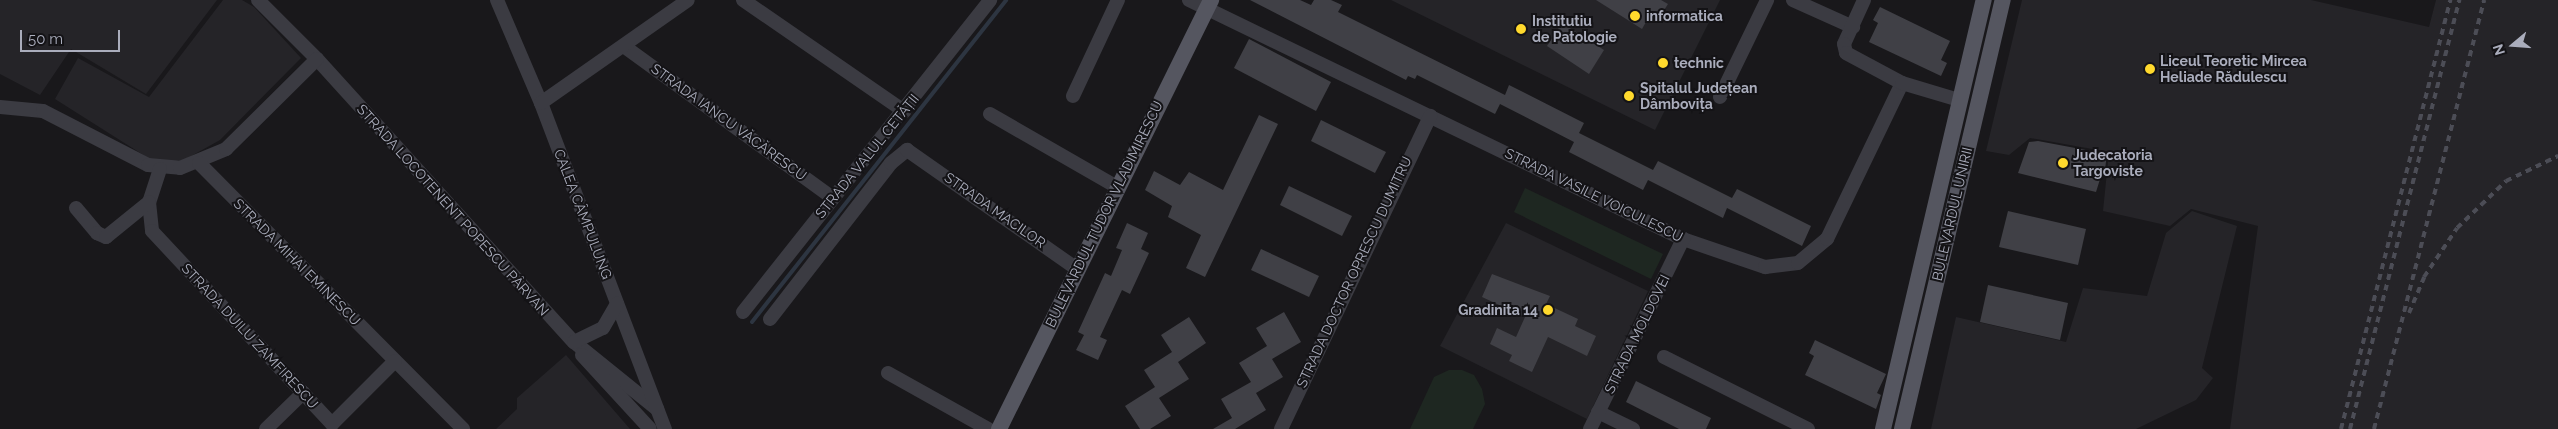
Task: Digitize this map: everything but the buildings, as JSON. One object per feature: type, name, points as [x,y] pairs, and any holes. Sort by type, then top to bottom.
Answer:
[{"type":"main road","name":"BULEVARDUL UNIRII","points":[[1883,429],[1984,0]]},
{"type":"main road","name":"BULEVARDUL UNIRII","points":[[1902,429],[2003,0]]},
{"type":"main road","name":"BULEVARDUL TUDOR VLADIMIRESCU","points":[[999,429],[1208,4]]},
{"type":"main road","points":[[1959,100],[1977,104]]},
{"type":"street","name":"STRADA LOCOTENENT POPESCU PÂRVAN","points":[[258,0],[317,60],[574,342],[657,409]]},
{"type":"street","name":"CALEA CÂMPULUNG","points":[[497,0],[541,102],[664,429]]},
{"type":"street","points":[[541,102],[625,46],[688,0]]},
{"type":"street","points":[[743,0],[904,111]]},
{"type":"street","points":[[1073,96],[1118,0]]},
{"type":"street","name":"STRADA VASILE VOICULESCU","points":[[1189,0],[1208,4],[1430,116],[1684,239],[1765,267],[1784,267],[1812,255],[1840,218],[1902,83]]},
{"type":"street","points":[[1720,96],[1767,0]]},
{"type":"street","points":[[1793,0],[1853,27]]},
{"type":"street","points":[[1864,0],[1844,44],[1846,53],[1902,83],[1959,100]]},
{"type":"street","name":"STRADA VALUL CETĂȚII","points":[[743,312],[904,111],[987,1]]},
{"type":"street","name":"STRADA IANCU VĂCĂRESCU","points":[[625,46],[833,198]]},
{"type":"street","points":[[0,107],[43,111],[160,169],[199,163],[226,149],[317,60]]},
{"type":"street","points":[[990,114],[1117,187]]},
{"type":"street","name":"STRADA DOCTOR OPRESCU DUMITRU","points":[[1281,429],[1430,116]]},
{"type":"street","name":"STRADA VALUL CETĂȚII","points":[[770,319],[891,163],[901,153],[912,152]]},
{"type":"street","name":"STRADA MACILOR","points":[[912,152],[1077,269]]},
{"type":"street","name":"STRADA MIHAI EMINESCU","points":[[199,163],[463,429]]},
{"type":"street","name":"STRADA DUILU ZAMFIRESCU","points":[[160,169],[149,202],[152,231],[332,424],[395,361]]},
{"type":"street","points":[[76,208],[97,233],[106,237],[149,202]]},
{"type":"street","name":"STRADA MOLDOVEI","points":[[1590,429],[1684,239]]},
{"type":"street","points":[[617,304],[603,328],[574,342],[607,387],[650,429]]},
{"type":"street","points":[[1664,357],[1808,429]]},
{"type":"street","points":[[888,373],[988,429]]},
{"type":"street","points":[[266,429],[303,393]]},
{"type":"street","points":[[1598,412],[1633,429]]},
{"type":"shaded area","points":[[0,0],[217,0],[146,94],[71,49],[40,95],[0,74]]},
{"type":"shaded area","points":[[223,0],[242,0],[254,7],[301,58],[220,140],[184,160],[156,163],[55,99],[78,58],[149,97]]},
{"type":"shaded area","name":"Spitalul Județean Dâmbovița","points":[[1391,0],[1720,0],[1655,130]]},
{"type":"shaded area","points":[[2022,0],[2311,0],[2429,27],[2436,0],[2558,0],[2558,429],[2230,429],[2258,226],[2191,209],[2170,226],[2103,211],[2109,152],[2030,138],[2009,155],[1986,151]]},
{"type":"shaded area","points":[[1525,188],[1663,254],[1651,279],[1514,212]]},
{"type":"shaded area","points":[[2192,211],[2237,226],[2202,368],[2213,378],[2196,400],[2136,429],[1931,429],[1956,317],[2066,342],[2083,288],[2147,296],[2166,233]]},
{"type":"shaded area","name":"Gradinita 14","points":[[1506,223],[1648,291],[1587,419],[1440,346]]},
{"type":"shaded area","points":[[566,355],[630,429],[496,429],[517,409],[517,398]]},
{"type":"shaded area","points":[[1449,370],[1462,370],[1474,375],[1482,389],[1485,404],[1473,429],[1410,429],[1434,377]]},
{"type":"waterway","points":[[752,322],[1006,0]]},
{"type":"railway","points":[[2341,429],[2450,0]]},
{"type":"railway","points":[[2350,429],[2459,0]]},
{"type":"railway","points":[[2374,429],[2484,0]]},
{"type":"railway","points":[[2409,313],[2424,277],[2457,228],[2506,181],[2558,156]]},
{"type":"place","name":"informatica","points":[[1635,16]]},
{"type":"place","name":"Institutiu de Patologie","points":[[1521,29]]},
{"type":"place","name":"technic","points":[[1663,63]]},
{"type":"place","name":"Liceul Teoretic Mircea Heliade Rădulescu","points":[[2150,69]]},
{"type":"place","name":"Spitalul Județean Dâmbovița","points":[[1629,96]]},
{"type":"place","name":"Judecatoria Targoviste","points":[[2063,163]]},
{"type":"place","name":"Gradinita 14","points":[[1548,310]]}]
